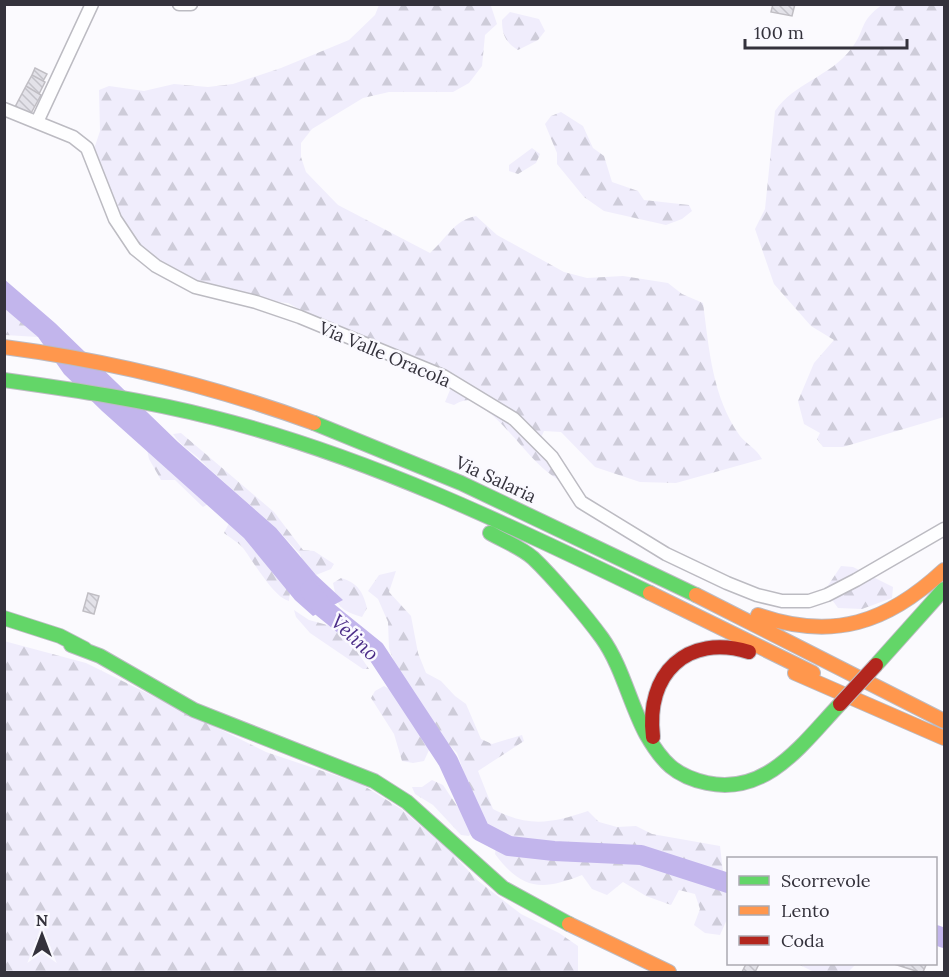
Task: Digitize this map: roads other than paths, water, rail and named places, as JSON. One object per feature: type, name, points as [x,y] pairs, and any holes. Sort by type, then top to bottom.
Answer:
[{"type":"main road","name":"Via Salaria","points":[[4,347],[56,352],[174,376],[255,401],[430,468],[600,547],[945,721]]},
{"type":"main road","points":[[4,380],[115,394],[238,422],[407,483],[584,561],[945,737]]},
{"type":"main road","points":[[407,483],[532,557],[603,639],[646,733],[668,765],[687,779],[724,788],[738,787],[753,782],[782,765],[945,590]]},
{"type":"main road","points":[[600,547],[772,621],[809,627],[845,626],[879,618],[925,591],[945,570]]},
{"type":"main road","points":[[4,618],[60,636],[194,710],[374,781],[436,826],[503,888],[530,905],[669,972]]},
{"type":"main road","points":[[4,625],[85,649]]},
{"type":"main road","points":[[656,747],[650,721],[652,696],[657,682],[667,669],[681,658],[696,649],[711,645],[741,648],[945,737]]},
{"type":"street","points":[[37,122],[92,4]]},
{"type":"street","points":[[179,4],[191,4]]},
{"type":"street","name":"Via Valle Oracola","points":[[4,109],[73,136],[87,148],[115,219],[135,249],[156,266],[195,288],[256,302],[300,317],[443,376],[514,419],[552,457],[581,502],[666,554],[727,583],[757,596],[782,601],[809,601],[827,596],[945,529]]},
{"type":"waterway","name":"Velino","points":[[310,590],[323,608],[375,650],[448,761],[480,831],[509,846],[554,851],[641,855],[727,883]]},
{"type":"waterway","name":"Velino","points":[[937,935],[944,938]]}]
